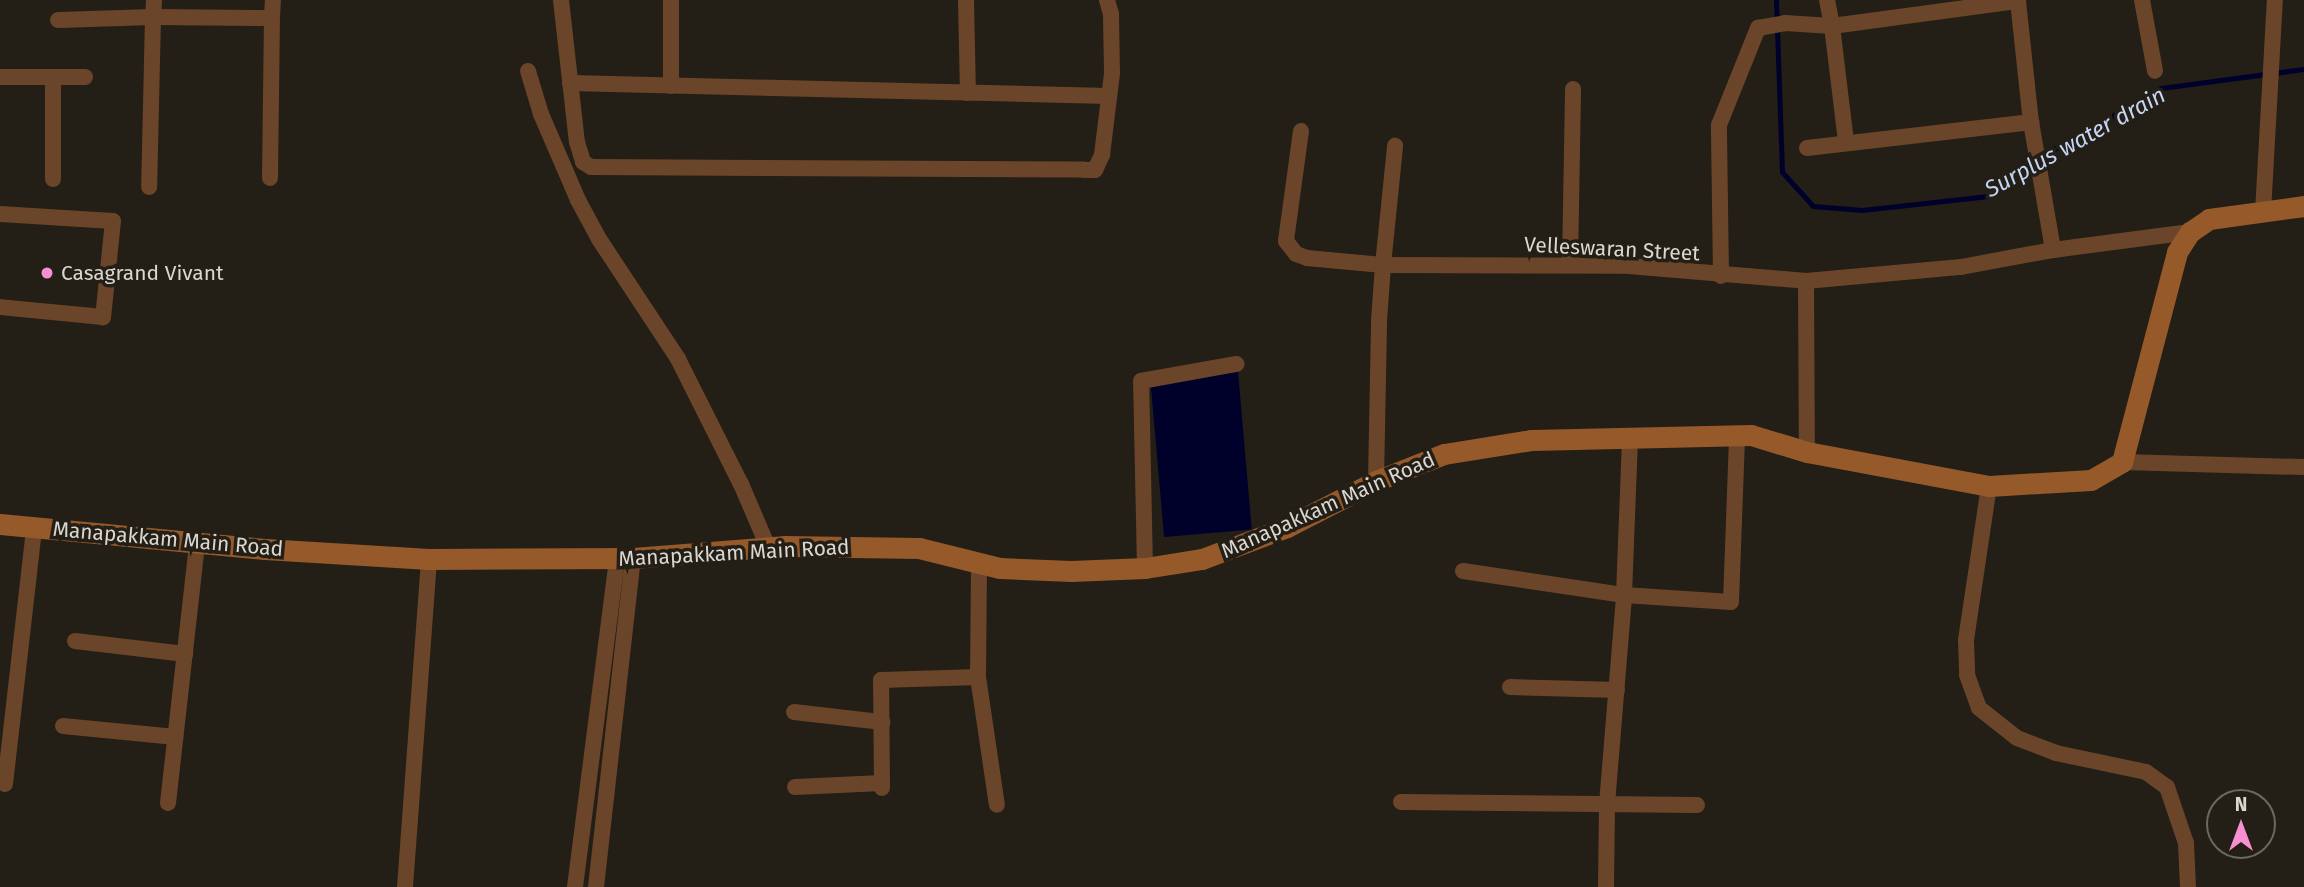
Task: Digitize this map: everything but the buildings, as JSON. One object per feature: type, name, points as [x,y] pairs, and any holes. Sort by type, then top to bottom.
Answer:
[{"type":"main road","points":[[2122,462],[2177,252],[2190,232],[2209,219],[2304,206]]},
{"type":"main road","name":"Manapakkam Main Road","points":[[0,524],[197,543],[429,559],[625,558],[768,547],[919,548],[1000,568],[1071,571],[1145,568],[1202,559],[1287,527],[1376,481],[1444,454],[1531,440],[1751,435],[1807,452],[1989,486],[2091,480],[2122,462]]},
{"type":"street","points":[[270,178],[274,0]]},
{"type":"street","points":[[561,0],[577,142],[583,162],[592,167],[1095,170],[1101,163],[1110,96],[1111,14],[1107,0]]},
{"type":"street","points":[[671,0],[671,86]]},
{"type":"street","points":[[966,0],[968,93]]},
{"type":"street","points":[[1827,0],[1846,142]]},
{"type":"street","points":[[1721,276],[1719,125],[1758,28],[1786,23],[1832,26],[2022,0],[2031,122],[2053,250]]},
{"type":"street","points":[[2142,0],[2155,71]]},
{"type":"street","points":[[2263,212],[2275,0]]},
{"type":"street","points":[[58,20],[154,8],[272,18]]},
{"type":"street","points":[[149,187],[154,8]]},
{"type":"street","points":[[527,71],[541,114],[578,200],[599,239],[678,359],[741,484],[768,547]]},
{"type":"street","points":[[0,77],[85,77]]},
{"type":"street","points":[[53,77],[53,179]]},
{"type":"street","points":[[570,83],[1110,96]]},
{"type":"street","points":[[1570,264],[1573,89]]},
{"type":"street","points":[[1807,148],[2031,122]]},
{"type":"street","name":"Velleswaran Street","points":[[1301,131],[1286,241],[1289,248],[1307,258],[1383,265],[1570,264],[1806,281],[1961,267],[2053,250],[2190,232]]},
{"type":"street","points":[[1376,481],[1379,320],[1395,146]]},
{"type":"street","points":[[0,214],[113,221],[103,317],[0,307]]},
{"type":"street","points":[[1806,281],[1807,452]]},
{"type":"street","points":[[1145,568],[1141,381],[1236,364]]},
{"type":"street","points":[[1463,571],[1624,594],[1731,602],[1738,435]]},
{"type":"street","points":[[1606,887],[1607,804],[1624,594],[1630,437]]},
{"type":"street","points":[[2122,462],[2304,467]]},
{"type":"street","points":[[1989,486],[1966,639],[1967,674],[1979,708],[2018,738],[2056,753],[2146,772],[2167,786],[2186,843],[2188,887]]},
{"type":"street","points":[[5,784],[34,527]]},
{"type":"street","points":[[168,803],[197,543]]},
{"type":"street","points":[[575,887],[625,558]]},
{"type":"street","points":[[596,887],[625,558]]},
{"type":"street","points":[[405,887],[429,559]]},
{"type":"street","points":[[979,563],[978,677],[997,805]]},
{"type":"street","points":[[75,641],[185,654]]},
{"type":"street","points":[[795,786],[882,786],[881,680],[978,677]]},
{"type":"street","points":[[1510,687],[1617,690]]},
{"type":"street","points":[[794,712],[881,722]]},
{"type":"street","points":[[64,726],[175,737]]},
{"type":"street","points":[[1401,802],[1697,805]]},
{"type":"water","points":[[1238,372],[1252,529],[1164,537],[1150,380]]},
{"type":"waterway","name":"Surplus water drain","points":[[1776,0],[1782,172],[1813,206],[1862,210],[1988,196],[2035,160],[2161,88],[2304,69]]},
{"type":"place","name":"Casagrand Vivant","points":[[47,273]]}]
